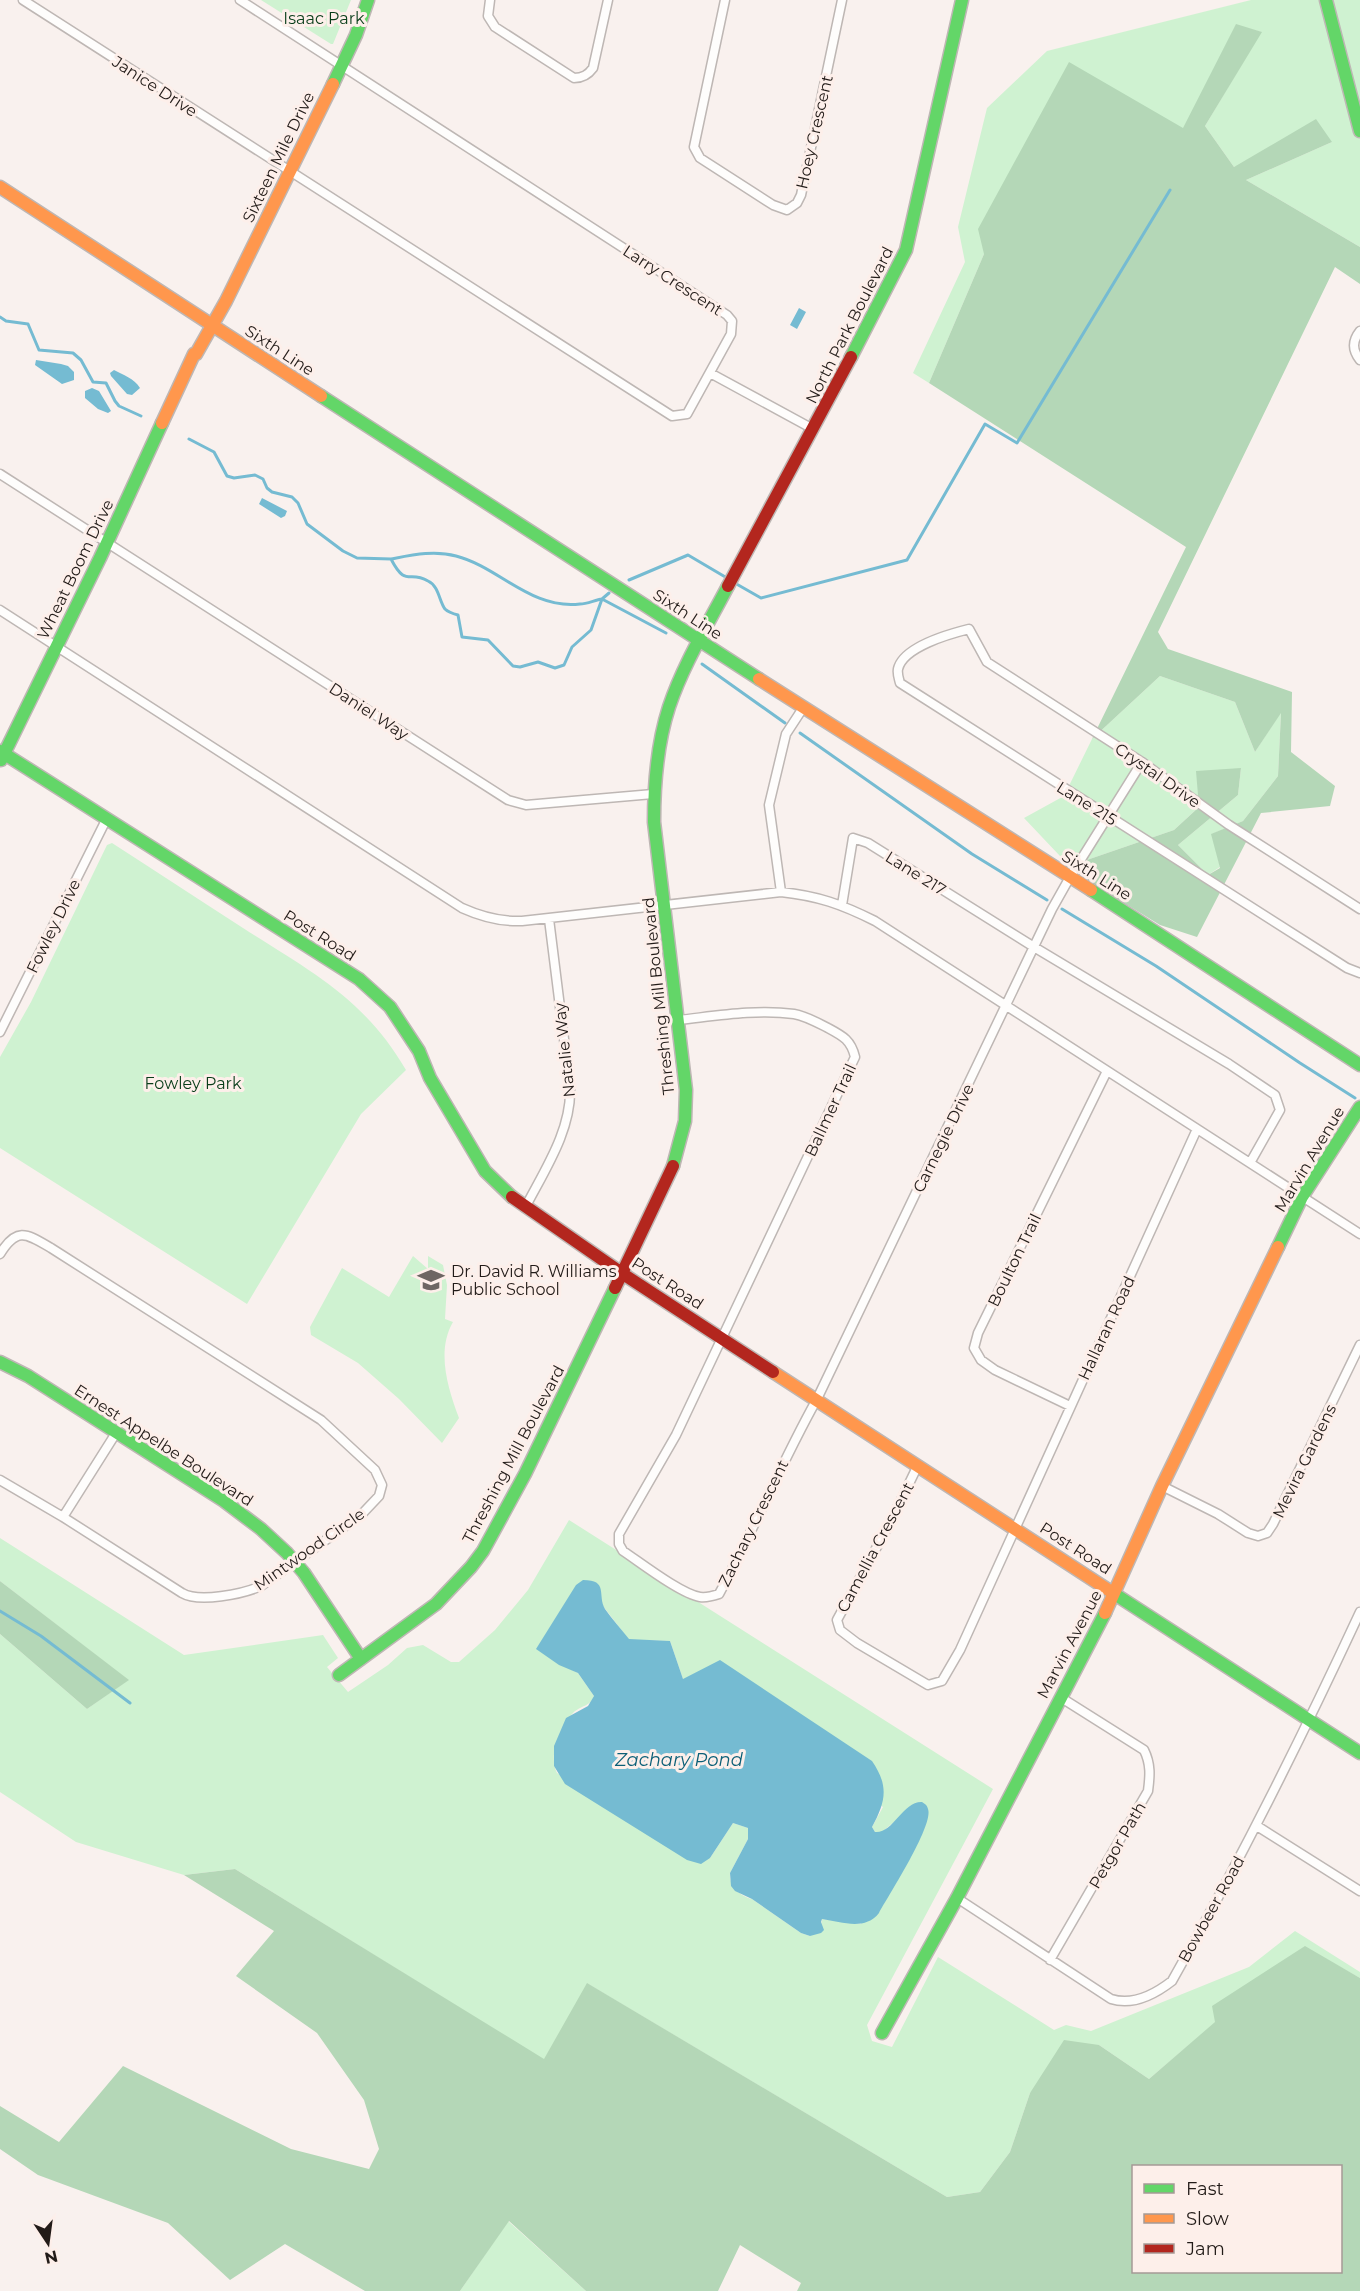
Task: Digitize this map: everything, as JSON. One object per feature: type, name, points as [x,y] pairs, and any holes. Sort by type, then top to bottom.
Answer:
[{"type":"street","name":"Janice Drive","points":[[22,0],[288,171]]},
{"type":"street","name":"Larry Crescent","points":[[240,0],[727,315],[732,321],[731,334],[687,414],[672,416],[288,171]]},
{"type":"street","name":"Sixteen Mile Drive","points":[[212,325],[341,67],[362,21],[368,0]]},
{"type":"street","points":[[490,0],[488,16],[495,27],[574,78],[580,78],[593,68],[608,0]]},
{"type":"street","name":"Hoey Crescent","points":[[725,0],[694,147],[700,158],[782,210],[787,210],[797,203],[801,195],[842,0]]},
{"type":"street","name":"North Park Boulevard","points":[[699,641],[890,285],[906,250],[962,0]]},
{"type":"street","points":[[1326,0],[1360,131]]},
{"type":"street","name":"Sixth Line","points":[[0,188],[699,641],[1360,1065]]},
{"type":"street","name":"Wheat Boom Drive","points":[[1,756],[107,543],[177,391],[212,325]]},
{"type":"street","points":[[1360,331],[1354,340],[1353,348],[1360,360]]},
{"type":"street","points":[[710,373],[813,429]]},
{"type":"street","name":"Daniel Way","points":[[0,474],[508,800],[526,805],[653,794]]},
{"type":"street","points":[[0,610],[462,908],[497,920],[522,921],[781,891],[808,895],[842,905],[875,921],[1302,1197],[1359,1230]]},
{"type":"street","name":"Crystal Drive","points":[[969,629],[987,662],[1142,762],[1229,825],[1360,909]]},
{"type":"street","name":"Lane 215","points":[[969,629],[944,636],[907,655],[897,671],[900,683],[1347,968],[1360,973]]},
{"type":"street","name":"Threshing Mill Boulevard","points":[[339,1675],[436,1604],[471,1568],[483,1551],[525,1474],[673,1168],[682,1137],[686,1090],[653,794],[664,724],[675,693],[699,641]]},
{"type":"street","points":[[781,891],[770,805],[786,734],[804,708]]},
{"type":"street","name":"Post Road","points":[[1,756],[359,979],[390,1007],[419,1052],[429,1078],[485,1171],[500,1188],[525,1208],[1360,1753]]},
{"type":"street","name":"Carnegie Drive","points":[[817,1400],[1034,947],[1070,877],[1142,762]]},
{"type":"street","name":"Fowley Drive","points":[[0,1032],[106,820]]},
{"type":"street","name":"Lane 217","points":[[842,905],[853,838],[868,843],[1034,947]]},
{"type":"street","name":"Natalie Way","points":[[525,1208],[557,1143],[568,1116],[570,1103],[570,1087],[549,919]]},
{"type":"street","points":[[1034,947],[1229,1064],[1275,1095],[1280,1110],[1250,1163]]},
{"type":"street","name":"Ballmer Trail","points":[[679,1020],[749,1013],[795,1014],[841,1035],[852,1044],[855,1057],[722,1338]]},
{"type":"street","name":"Boulton Trail","points":[[1070,1406],[995,1370],[981,1360],[974,1347],[978,1333],[1107,1071]]},
{"type":"street","name":"Marvin Avenue","points":[[882,2033],[957,1898],[1114,1593],[1162,1485],[1302,1197],[1360,1107]]},
{"type":"street","name":"Hallaran Road","points":[[1014,1528],[1197,1129]]},
{"type":"street","name":"Mintwood Circle","points":[[0,1254],[15,1236],[24,1234],[35,1239],[321,1420],[375,1470],[382,1485],[379,1496],[348,1524],[261,1586],[247,1592],[200,1598],[190,1597],[0,1480]]},
{"type":"street","name":"Zachary Crescent","points":[[722,1338],[676,1435],[620,1534],[619,1544],[623,1551],[687,1592],[700,1597],[719,1594],[785,1457],[817,1400]]},
{"type":"street","name":"Mevira Gardens","points":[[1162,1485],[1218,1514],[1248,1533],[1258,1536],[1267,1533],[1274,1524],[1360,1345]]},
{"type":"street","name":"Ernest Appelbe Boulevard","points":[[0,1362],[28,1376],[238,1511],[277,1543],[294,1561],[328,1606],[361,1659]]},
{"type":"street","points":[[63,1517],[116,1433]]},
{"type":"street","name":"Camellia Crescent","points":[[918,1465],[891,1521],[837,1620],[840,1630],[857,1643],[928,1685],[942,1681],[960,1650],[1014,1528]]},
{"type":"street","name":"Bowbeer Road","points":[[957,1898],[1111,1999],[1123,2002],[1135,2001],[1163,1988],[1172,1981],[1257,1826],[1360,1611]]},
{"type":"street","name":"Petgor Path","points":[[1050,1960],[1148,1791],[1150,1773],[1149,1760],[1144,1750],[1060,1697]]},
{"type":"street","points":[[1257,1826],[1360,1891]]},
{"type":"green space","name":"Isaac Park","points":[[261,0],[351,0],[333,44],[331,44]]},
{"type":"green space","points":[[1251,0],[1360,0],[1360,247],[1246,180],[1332,142],[1234,167],[1205,126],[1261,32],[1236,25],[1184,128],[984,254],[929,383],[913,373],[965,262],[958,227],[987,108],[1047,51]]},
{"type":"green space","points":[[1236,24],[1262,32],[1205,126],[1234,167],[1316,119],[1332,142],[1246,180],[1360,247],[1360,284],[1335,267],[1158,632],[1168,649],[1292,692],[1291,752],[1335,786],[1330,806],[1261,813],[1197,937],[1160,925],[1077,874],[1081,862],[1174,830],[1199,807],[1196,771],[1241,768],[1238,795],[1178,845],[1208,875],[1220,868],[1211,834],[1243,821],[1278,776],[1281,713],[1255,752],[1235,702],[1160,676],[1092,739],[1186,547],[929,383],[984,254],[978,229],[1069,62],[1183,128]]},
{"type":"green space","points":[[1160,676],[1235,702],[1255,752],[1281,712],[1278,776],[1243,821],[1212,834],[1220,867],[1208,875],[1178,845],[1238,795],[1241,768],[1174,830],[1081,862],[1077,874],[1024,818],[1064,796],[1092,739]]},
{"type":"green space","name":"Fowley Park","points":[[112,843],[334,988],[372,1023],[406,1070],[361,1114],[247,1304],[0,1148],[0,1057],[31,1002],[107,845]]},
{"type":"green space","points":[[413,1256],[428,1269],[428,1256],[443,1265],[447,1285],[445,1319],[453,1322],[445,1345],[445,1357],[448,1383],[459,1418],[442,1443],[399,1399],[358,1363],[311,1335],[310,1327],[342,1268],[389,1297]]},
{"type":"green space","points":[[569,1520],[993,1789],[867,2025],[872,2041],[892,2047],[938,1957],[1054,2030],[1066,2025],[1091,2031],[1249,1967],[1295,1931],[1360,1972],[1360,1978],[1304,1947],[1149,2079],[1099,2045],[1030,2093],[1010,2152],[980,2192],[947,2197],[588,1984],[544,2060],[235,1869],[184,1875],[76,1842],[0,1792],[0,1634],[87,1709],[128,1680],[0,1581],[0,1538],[184,1655],[323,1635],[338,1658],[327,1667],[348,1692],[388,1665],[407,1648],[423,1645],[451,1662],[459,1662],[495,1630],[528,1590]],"holes":[[[603,1606],[629,1640],[670,1641],[683,1679],[883,1807],[872,1827],[875,1832],[882,1832],[918,1802],[861,1924],[822,1919],[821,1925],[810,1936],[801,1933],[752,1899],[743,1896],[733,1886],[730,1873],[748,1839],[748,1828],[733,1823],[710,1858],[557,1773],[554,1758],[560,1734],[573,1713],[590,1702],[594,1696],[578,1673],[565,1666]]]},
{"type":"green space","points":[[0,1581],[129,1680],[87,1709],[0,1634]]},
{"type":"green space","points":[[235,1869],[544,2059],[587,1983],[947,2197],[980,2192],[1010,2152],[1030,2093],[1064,2040],[1099,2045],[1149,2079],[1215,2022],[1212,2006],[1305,1946],[1360,1978],[1360,2291],[797,2291],[801,2283],[740,2245],[718,2291],[586,2291],[509,2221],[460,2291],[365,2291],[285,2244],[230,2280],[168,2223],[38,2175],[0,2149],[0,2106],[59,2142],[123,2066],[291,2149],[369,2169],[379,2149],[364,2100],[317,2033],[236,1976],[274,1931],[184,1875]]},
{"type":"green space","points":[[508,2221],[586,2291],[460,2291]]},
{"type":"water","points":[[799,308],[806,312],[797,329],[790,325]]},
{"type":"water","points":[[36,360],[68,366],[74,372],[74,380],[62,384],[35,365]]},
{"type":"water","points":[[114,370],[132,379],[140,388],[132,395],[127,394],[111,376],[110,373]]},
{"type":"water","points":[[92,388],[99,391],[111,411],[108,413],[98,409],[85,398],[85,391]]},
{"type":"water","points":[[262,498],[287,511],[285,516],[281,518],[259,504]]},
{"type":"water","name":"Zachary Pond","points":[[583,1580],[599,1585],[605,1609],[629,1639],[670,1641],[683,1679],[720,1660],[872,1761],[881,1778],[884,1794],[872,1827],[875,1832],[887,1828],[915,1803],[922,1802],[926,1806],[928,1817],[918,1844],[879,1913],[873,1919],[853,1924],[822,1919],[824,1930],[821,1933],[810,1936],[801,1933],[752,1899],[735,1891],[731,1886],[730,1873],[748,1839],[748,1828],[733,1823],[710,1858],[701,1864],[687,1860],[565,1784],[554,1766],[554,1746],[566,1718],[588,1706],[594,1696],[578,1673],[559,1665],[536,1649],[576,1585]]},
{"type":"waterway","points":[[733,582],[761,598],[907,560],[985,424],[1017,443],[1170,190]]},
{"type":"waterway","points":[[0,317],[6,321],[28,324],[39,350],[73,353],[81,360],[93,382],[106,383],[119,406],[141,416]]},
{"type":"waterway","points":[[189,439],[214,452],[227,476],[234,478],[255,475],[263,479],[267,488],[272,492],[292,497],[298,503],[307,524],[343,551],[357,558],[391,559],[404,576],[422,578],[432,583],[445,609],[458,615],[462,637],[488,640],[513,666],[520,667],[538,662],[555,668],[564,665],[572,647],[591,630],[602,599],[609,593]]},
{"type":"waterway","points":[[391,559],[431,553],[456,556],[472,561],[546,601],[580,604],[602,599],[666,633]]},
{"type":"waterway","points":[[629,580],[688,555],[727,578]]},
{"type":"waterway","points":[[702,664],[785,723]]},
{"type":"waterway","points":[[800,733],[972,854],[1047,900]]},
{"type":"waterway","points":[[1062,909],[1156,966],[1355,1098]]},
{"type":"waterway","points":[[0,1611],[41,1636],[130,1703]]},
{"type":"traffic: fast","points":[[333,84],[356,35],[368,0]]},
{"type":"traffic: fast","points":[[851,357],[906,250],[962,0]]},
{"type":"traffic: fast","points":[[1326,0],[1360,131]]},
{"type":"traffic: fast","points":[[321,396],[759,679]]},
{"type":"traffic: fast","points":[[1,760],[100,558],[162,423]]},
{"type":"traffic: fast","points":[[673,1166],[685,1121],[686,1090],[654,822],[656,778],[659,749],[669,707],[681,676],[728,586]]},
{"type":"traffic: fast","points":[[0,751],[359,979],[390,1007],[419,1051],[430,1078],[485,1171],[512,1197]]},
{"type":"traffic: fast","points":[[1091,890],[1360,1065]]},
{"type":"traffic: fast","points":[[1278,1247],[1302,1197],[1360,1107]]},
{"type":"traffic: fast","points":[[339,1675],[436,1604],[483,1551],[525,1474],[615,1288]]},
{"type":"traffic: fast","points":[[0,1362],[28,1376],[224,1501],[261,1529],[287,1553],[304,1573],[361,1659]]},
{"type":"traffic: fast","points":[[1110,1591],[1360,1753]]},
{"type":"traffic: fast","points":[[882,2033],[957,1898],[1105,1613]]},
{"type":"traffic: slow","points":[[162,423],[194,354],[226,301],[333,84]]},
{"type":"traffic: slow","points":[[0,187],[321,396]]},
{"type":"traffic: slow","points":[[759,679],[1091,890]]},
{"type":"traffic: slow","points":[[1105,1613],[1162,1486],[1278,1247]]},
{"type":"traffic: slow","points":[[773,1372],[1110,1591]]},
{"type":"traffic: jam","points":[[728,586],[851,357]]},
{"type":"traffic: jam","points":[[615,1288],[673,1166]]},
{"type":"traffic: jam","points":[[512,1197],[623,1274],[773,1372]]},
{"type":"place","name":"Dr. David R. Williams Public School","points":[[431,1280]]}]
